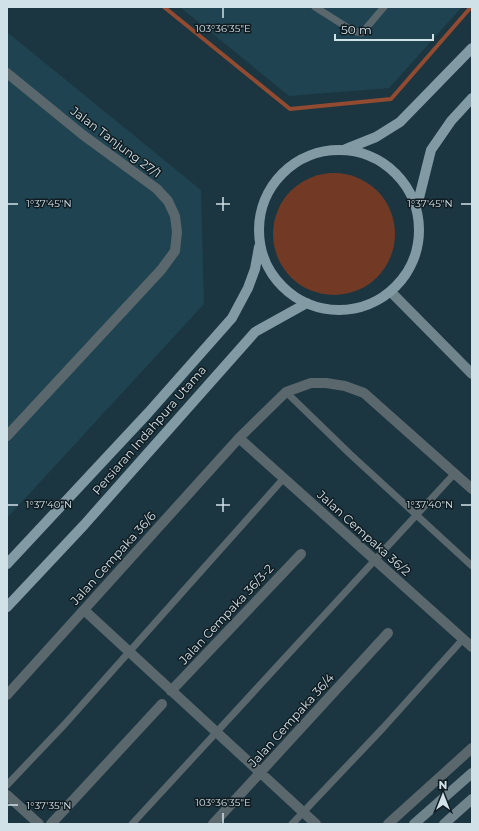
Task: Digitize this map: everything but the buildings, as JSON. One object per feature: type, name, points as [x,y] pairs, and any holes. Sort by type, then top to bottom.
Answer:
[{"type":"main road","points":[[346,149],[376,158],[402,178],[417,206],[420,229],[417,253],[407,274],[391,292],[365,306],[336,310],[307,303],[285,290],[269,270],[260,246],[258,221],[265,197],[278,176],[298,160],[321,151],[346,149],[376,137],[400,122],[472,48]]},
{"type":"main road","points":[[417,206],[431,150],[451,121],[472,98]]},
{"type":"main road","name":"Persiaran Indahpura Utama","points":[[7,564],[142,419],[232,318],[248,288],[255,268],[260,246]]},
{"type":"main road","name":"Persiaran Indahpura Utama","points":[[7,607],[84,525],[254,332],[307,303]]},
{"type":"street","name":"Jalan Tanjung 27/1","points":[[7,73],[83,134],[157,189],[168,201],[176,216],[177,232],[175,251],[161,270],[7,436]]},
{"type":"street","points":[[391,292],[472,374]]},
{"type":"street","points":[[286,392],[310,383],[326,383],[345,386],[364,393],[472,489]]},
{"type":"street","name":"Jalan Cempaka 36/6","points":[[7,695],[239,438],[286,392]]},
{"type":"street","name":"Jalan Cempaka 36/2","points":[[239,438],[472,647]]},
{"type":"street","name":"Jalan Cempaka 36/3-2","points":[[171,691],[300,554]]},
{"type":"street","points":[[84,610],[316,824]]},
{"type":"street","name":"Jalan Cempaka 36/4","points":[[213,824],[388,633]]},
{"type":"street","points":[[51,824],[162,704]]},
{"type":"street","points":[[388,824],[472,748]]},
{"type":"street","points":[[414,824],[472,773]]},
{"type":"street","points":[[7,795],[39,824]]},
{"type":"street","points":[[444,824],[472,799]]},
{"type":"lane","points":[[315,7],[353,31],[362,34],[384,7]]},
{"type":"lane","points":[[286,392],[350,454],[472,566]]},
{"type":"lane","points":[[132,824],[454,473]]},
{"type":"lane","points":[[7,785],[64,725],[128,651],[284,478]]},
{"type":"lane","points":[[292,824],[384,728],[463,639]]},
{"type":"shaded area","points":[[180,7],[462,7],[389,88],[289,96]]},
{"type":"shaded area","points":[[7,32],[201,190],[204,304],[7,518]]},
{"type":"shaded area","points":[[334,173],[357,177],[368,183],[377,191],[385,200],[391,211],[395,234],[391,257],[385,268],[377,277],[368,285],[357,291],[334,295],[311,291],[300,285],[291,277],[283,268],[277,257],[273,234],[277,211],[283,200],[291,191],[300,183],[311,177]]},
{"type":"waterway","points":[[164,7],[290,109],[391,99],[471,7]]}]
